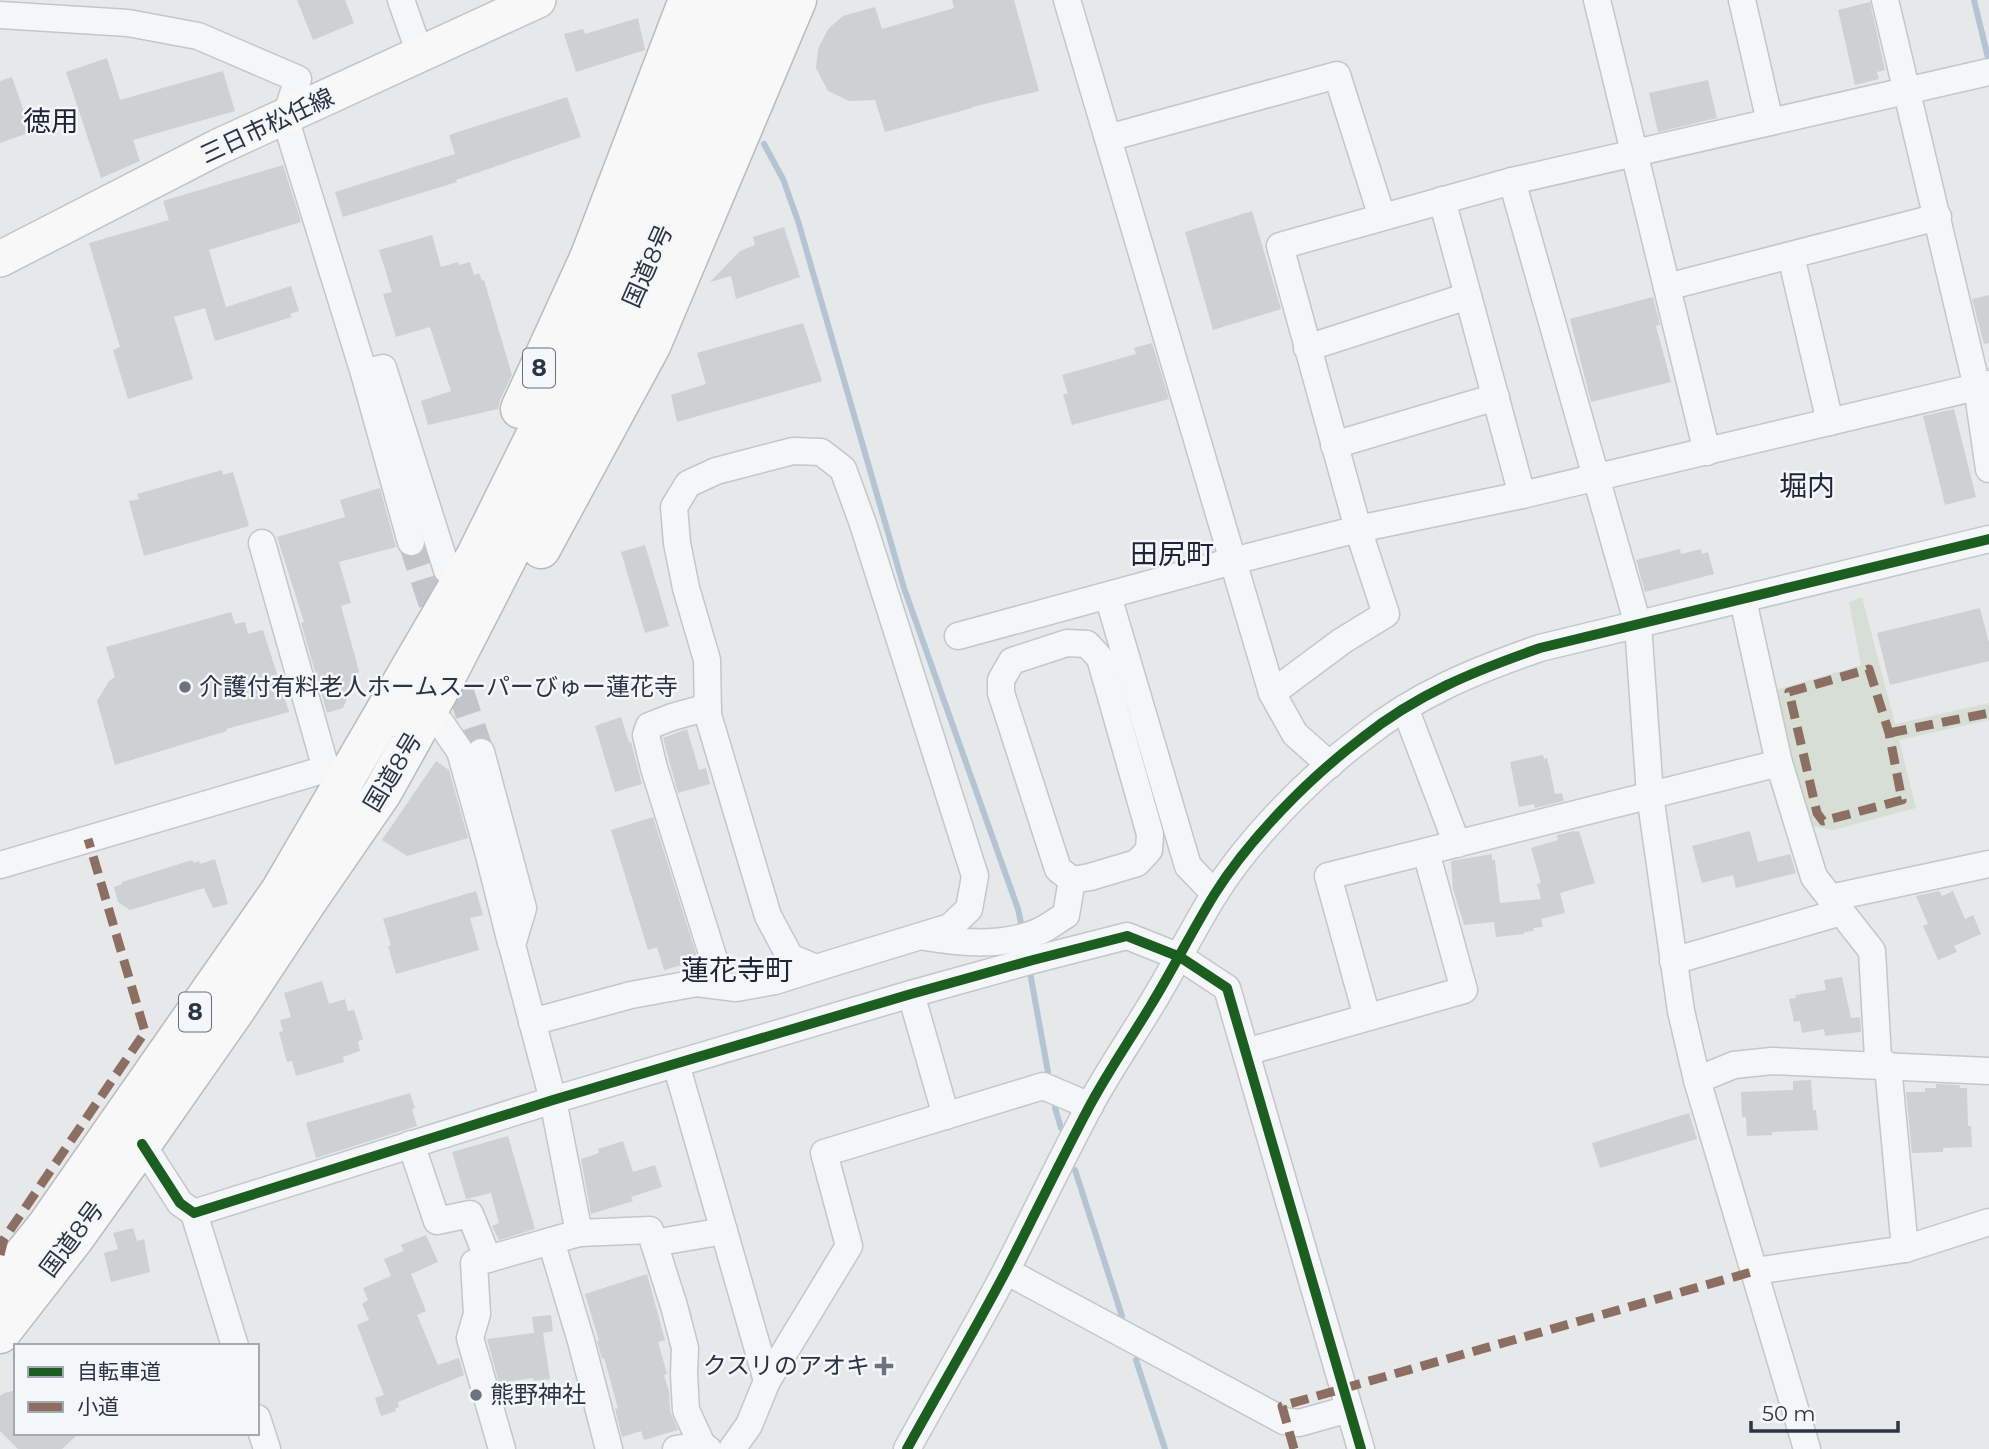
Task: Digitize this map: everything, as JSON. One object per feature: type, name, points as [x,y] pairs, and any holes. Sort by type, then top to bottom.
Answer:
[{"type":"highway","name":"8","points":[[375,730],[589,258],[688,0]]},
{"type":"highway","name":"国道8号","points":[[0,1334],[74,1239],[237,1008],[382,793],[439,691],[555,430],[589,327],[698,67],[723,0]]},
{"type":"highway","name":"国道8号","points":[[0,1284],[47,1225],[280,891],[335,775],[375,730],[476,555],[555,430],[663,233],[757,0]]},
{"type":"highway","name":"8","points":[[382,793],[440,722],[491,641],[651,346],[797,0]]},
{"type":"main road","name":"三日市松任線","points":[[0,259],[218,148],[538,0]]},
{"type":"street","points":[[401,0],[419,54]]},
{"type":"street","points":[[1067,0],[1272,693],[1295,734],[1329,765]]},
{"type":"street","points":[[1597,0],[1707,452]]},
{"type":"street","points":[[1742,0],[1770,122]]},
{"type":"street","points":[[1885,0],[1938,217],[1983,385],[1989,469]]},
{"type":"street","points":[[0,15],[128,23],[198,36],[298,79],[285,118],[364,373],[411,542]]},
{"type":"street","points":[[1272,693],[1342,641],[1385,614],[1357,529],[1280,246],[1512,181],[1986,73]]},
{"type":"street","points":[[1108,138],[1337,75],[1382,217]]},
{"type":"street","points":[[1512,181],[1638,625],[1650,795],[1681,1011],[1697,1080],[1807,1449]]},
{"type":"street","points":[[1442,200],[1522,495]]},
{"type":"street","points":[[1667,287],[1938,217]]},
{"type":"street","points":[[1791,256],[1830,422]]},
{"type":"street","points":[[1307,348],[1468,296]]},
{"type":"street","points":[[364,373],[383,368],[447,570]]},
{"type":"street","points":[[958,636],[1357,529],[1522,495],[1983,385]]},
{"type":"street","points":[[1334,445],[1496,397]]},
{"type":"street","points":[[696,983],[736,988],[775,981],[950,927],[969,909],[975,876],[843,468],[821,452],[793,452],[716,471],[688,484],[674,507],[677,543],[684,577],[706,660],[708,715],[768,916],[790,957],[816,968]]},
{"type":"street","points":[[907,1449],[1006,1271],[1090,1107],[1215,894],[1250,847],[1285,808],[1362,737],[1442,686],[1540,648],[1989,540]]},
{"type":"street","points":[[0,865],[335,775],[262,543]]},
{"type":"street","points":[[1108,596],[1188,866],[1215,894]]},
{"type":"street","points":[[1743,600],[1779,763],[1815,877],[1872,951],[1878,1058],[1888,1066],[1905,1249]]},
{"type":"street","points":[[1068,643],[1087,644],[1100,658],[1150,834],[1149,850],[1137,863],[1072,880],[1058,869],[1001,694],[1001,680],[1012,661],[1068,643]]},
{"type":"street","points":[[532,1022],[631,995],[696,983],[712,975],[716,966],[646,735],[649,726],[708,708]]},
{"type":"street","points":[[1405,708],[1457,844]]},
{"type":"street","points":[[440,722],[460,751],[489,855],[553,1100],[579,1233]]},
{"type":"street","points":[[481,752],[523,908],[512,945]]},
{"type":"street","points":[[1367,1017],[1328,876],[1779,763]]},
{"type":"street","points":[[1246,1052],[1464,990],[1426,852]]},
{"type":"street","points":[[1673,961],[1835,905],[1989,864]]},
{"type":"street","points":[[1019,955],[1040,932],[1066,915],[1072,880]]},
{"type":"street","points":[[922,936],[972,943],[1019,955]]},
{"type":"street","points":[[194,1213],[553,1100],[911,994],[1019,955],[1127,936],[1180,957],[1227,988],[1361,1449]]},
{"type":"street","points":[[911,994],[946,1116]]},
{"type":"street","points":[[1697,1080],[1734,1065],[1772,1060],[1989,1071]]},
{"type":"street","points":[[676,1064],[767,1381]]},
{"type":"street","points":[[732,1449],[748,1425],[767,1381],[849,1246],[824,1153],[1043,1086],[1090,1107]]},
{"type":"street","points":[[142,1144],[180,1203],[194,1213],[234,1344]]},
{"type":"street","points":[[411,1144],[437,1221],[470,1214],[488,1259]]},
{"type":"street","points":[[1755,1271],[1905,1249],[1989,1222]]},
{"type":"street","points":[[502,1449],[470,1338],[477,1314],[474,1263],[579,1233],[650,1230],[685,1348],[686,1410],[695,1448]]},
{"type":"street","points":[[654,1243],[724,1231]]},
{"type":"street","points":[[551,1241],[609,1449]]},
{"type":"street","points":[[1006,1271],[1283,1421],[1299,1423],[1349,1409]]},
{"type":"street","points":[[259,1424],[267,1449]]},
{"type":"shaded area","points":[[1862,597],[1895,724],[1989,703],[1989,720],[1899,740],[1916,808],[1833,830],[1811,826],[1772,691],[1861,665],[1849,602]]},
{"type":"building","points":[[297,0],[345,0],[354,23],[313,40]]},
{"type":"building","points":[[952,0],[1014,0],[1039,91],[885,132],[875,100],[849,101],[828,91],[816,68],[818,49],[828,29],[843,16],[875,7],[882,29],[954,8]]},
{"type":"building","points":[[1870,2],[1885,70],[1877,72],[1879,79],[1855,85],[1838,10]]},
{"type":"building","points":[[638,18],[645,50],[576,72],[564,34],[583,29],[585,34]]},
{"type":"building","points":[[107,58],[120,100],[223,71],[235,111],[133,140],[140,161],[101,178],[66,72]]},
{"type":"building","points":[[12,77],[31,132],[0,143],[0,81]]},
{"type":"building","points":[[1708,80],[1717,118],[1658,132],[1649,93]]},
{"type":"building","points":[[567,97],[581,137],[456,180],[457,182],[343,217],[335,192],[455,154],[449,135]]},
{"type":"building","points":[[283,165],[301,222],[209,250],[226,307],[291,286],[299,311],[290,314],[292,317],[215,341],[205,308],[174,317],[193,379],[128,399],[113,350],[120,347],[89,243],[169,220],[163,201]]},
{"type":"building","points":[[1252,211],[1281,309],[1213,330],[1185,232]]},
{"type":"building","points":[[784,227],[800,277],[736,299],[731,276],[710,282],[740,251],[755,245],[753,237]]},
{"type":"building","points":[[432,235],[441,267],[470,262],[474,275],[479,273],[482,281],[484,280],[512,375],[498,409],[428,425],[421,401],[451,391],[430,327],[396,337],[383,294],[392,292],[379,250]]},
{"type":"building","points":[[1989,295],[1989,343],[1984,344],[1972,299]]},
{"type":"building","points":[[1653,297],[1660,325],[1656,326],[1671,382],[1591,402],[1570,319]]},
{"type":"building","points":[[803,323],[822,381],[677,422],[671,395],[706,384],[697,353]]},
{"type":"building","points":[[1152,343],[1169,399],[1072,425],[1063,394],[1068,394],[1062,375],[1136,354],[1134,348]]},
{"type":"building","points":[[1954,409],[1976,497],[1945,505],[1923,416]]},
{"type":"building","points":[[222,470],[223,475],[233,472],[249,526],[144,556],[129,501],[139,499],[137,494]]},
{"type":"building","points":[[380,488],[396,547],[339,562],[351,603],[341,606],[359,671],[343,708],[327,713],[301,623],[304,622],[277,537],[345,517],[340,500]]},
{"type":"building","points":[[645,545],[669,626],[645,633],[621,552]]},
{"type":"building","points":[[1680,549],[1681,554],[1701,549],[1702,554],[1708,552],[1714,574],[1645,592],[1636,560]]},
{"type":"building","points":[[1980,608],[1989,643],[1989,661],[1890,685],[1877,633]]},
{"type":"building","name":"介護付有料老人ホームスーパーびゅー蓮花寺","points":[[231,612],[235,624],[245,622],[248,634],[263,630],[289,712],[115,765],[97,701],[109,681],[115,677],[106,647]]},
{"type":"building","points":[[621,717],[642,784],[615,792],[595,726]]},
{"type":"building","points":[[687,729],[699,770],[706,768],[710,784],[678,793],[663,738]]},
{"type":"building","points":[[1543,755],[1544,759],[1547,758],[1555,794],[1562,793],[1564,801],[1535,808],[1534,804],[1519,807],[1510,762]]},
{"type":"building","points":[[436,761],[449,770],[468,838],[407,856],[382,840]]},
{"type":"building","points":[[653,817],[698,960],[664,970],[657,947],[648,950],[611,830]]},
{"type":"building","points":[[1579,831],[1595,883],[1560,893],[1565,913],[1541,919],[1543,927],[1533,928],[1534,931],[1524,934],[1496,937],[1494,922],[1464,925],[1453,889],[1451,861],[1492,854],[1500,903],[1541,899],[1537,884],[1541,883],[1531,848],[1558,840],[1557,835]]},
{"type":"building","points":[[1750,831],[1758,862],[1790,854],[1796,873],[1736,888],[1733,875],[1702,883],[1692,846]]},
{"type":"building","points":[[215,859],[228,904],[213,908],[204,888],[130,910],[118,902],[114,887],[122,882],[192,860],[194,863],[199,861],[200,864]]},
{"type":"building","points":[[476,891],[483,915],[470,918],[479,950],[396,974],[383,919]]},
{"type":"building","points":[[1939,891],[1942,896],[1953,891],[1965,919],[1973,915],[1981,934],[1954,946],[1957,952],[1938,960],[1923,926],[1928,924],[1916,896]]},
{"type":"building","points":[[1842,977],[1851,1018],[1860,1017],[1861,1032],[1825,1036],[1824,1029],[1802,1033],[1800,1021],[1794,1022],[1789,999],[1796,998],[1795,995],[1826,990],[1824,980]]},
{"type":"building","points":[[322,981],[329,1004],[345,999],[348,1011],[354,1010],[363,1039],[358,1042],[360,1051],[343,1057],[344,1062],[296,1076],[292,1061],[287,1062],[279,1032],[283,1031],[280,1020],[291,1017],[284,993]]},
{"type":"building","points":[[1811,1080],[1813,1110],[1816,1110],[1818,1130],[1747,1136],[1746,1117],[1742,1117],[1741,1092],[1793,1090],[1793,1081]]},
{"type":"building","points":[[1936,1084],[1967,1088],[1968,1126],[1971,1126],[1972,1147],[1912,1153],[1906,1092],[1925,1092],[1925,1088],[1936,1088]]},
{"type":"building","points":[[410,1093],[417,1126],[316,1158],[306,1123]]},
{"type":"building","points":[[1689,1113],[1697,1139],[1600,1168],[1592,1143]]},
{"type":"building","points":[[508,1136],[535,1229],[499,1240],[492,1226],[499,1223],[491,1193],[466,1199],[452,1152]]},
{"type":"building","points":[[623,1141],[633,1172],[655,1165],[662,1187],[631,1197],[633,1201],[591,1214],[581,1159],[599,1153],[598,1149]]},
{"type":"building","points":[[133,1228],[137,1241],[144,1239],[150,1272],[111,1282],[104,1253],[118,1249],[113,1233]]},
{"type":"building","points":[[426,1235],[438,1262],[411,1274],[426,1311],[417,1315],[438,1365],[459,1358],[464,1375],[398,1402],[396,1411],[381,1416],[375,1398],[384,1395],[357,1325],[369,1320],[362,1304],[368,1300],[363,1288],[391,1276],[384,1259],[404,1251],[401,1245]]},
{"type":"building","points":[[647,1274],[665,1340],[658,1342],[667,1374],[664,1375],[669,1391],[670,1411],[678,1430],[644,1440],[641,1431],[622,1437],[615,1409],[618,1408],[585,1294]]},
{"type":"building","points":[[551,1315],[553,1331],[543,1333],[550,1379],[534,1381],[533,1378],[499,1383],[487,1339],[534,1333],[532,1317]]},
{"type":"building","points":[[14,1390],[14,1435],[77,1435],[62,1449],[18,1449],[0,1431],[0,1396]]},
{"type":"waterway","points":[[1974,0],[1989,62]]},
{"type":"waterway","points":[[764,144],[783,179],[798,221],[904,588],[1018,909],[1023,932]]},
{"type":"waterway","points":[[1029,967],[1048,1072]]},
{"type":"waterway","points":[[1055,1108],[1061,1128]]},
{"type":"waterway","points":[[1075,1170],[1122,1316]]},
{"type":"waterway","points":[[1136,1360],[1165,1449]]},
{"type":"tunnel","points":[[411,542],[481,752]]},
{"type":"marked path","points":[[1869,669],[1889,733],[1902,800],[1823,821],[1817,813],[1789,692],[1869,669]]},
{"type":"marked path","points":[[1889,733],[1989,713]]},
{"type":"marked path","points":[[0,1255],[4,1239],[145,1032],[88,839]]},
{"type":"marked path","points":[[1294,1449],[1282,1406],[1755,1271]]},
{"type":"cycle path","points":[[907,1449],[995,1292],[1095,1096],[1214,895],[1244,852],[1281,810],[1342,754],[1383,722],[1425,696],[1469,675],[1540,648],[1989,539]]},
{"type":"cycle path","points":[[142,1144],[180,1203],[194,1213],[553,1100],[911,994],[1127,936],[1180,957],[1227,988],[1361,1449]]},
{"type":"place","name":"介護付有料老人ホームスーパーびゅー蓮花寺","points":[[185,687]]},
{"type":"place","name":"クスリのアオキ","points":[[884,1366]]},
{"type":"place","name":"熊野神社","points":[[476,1395]]},
{"type":"district","name":"徳用","points":[[51,121]]},
{"type":"district","name":"堀内","points":[[1807,486]]},
{"type":"district","name":"田尻町","points":[[1172,554]]},
{"type":"district","name":"蓮花寺町","points":[[737,970]]}]
